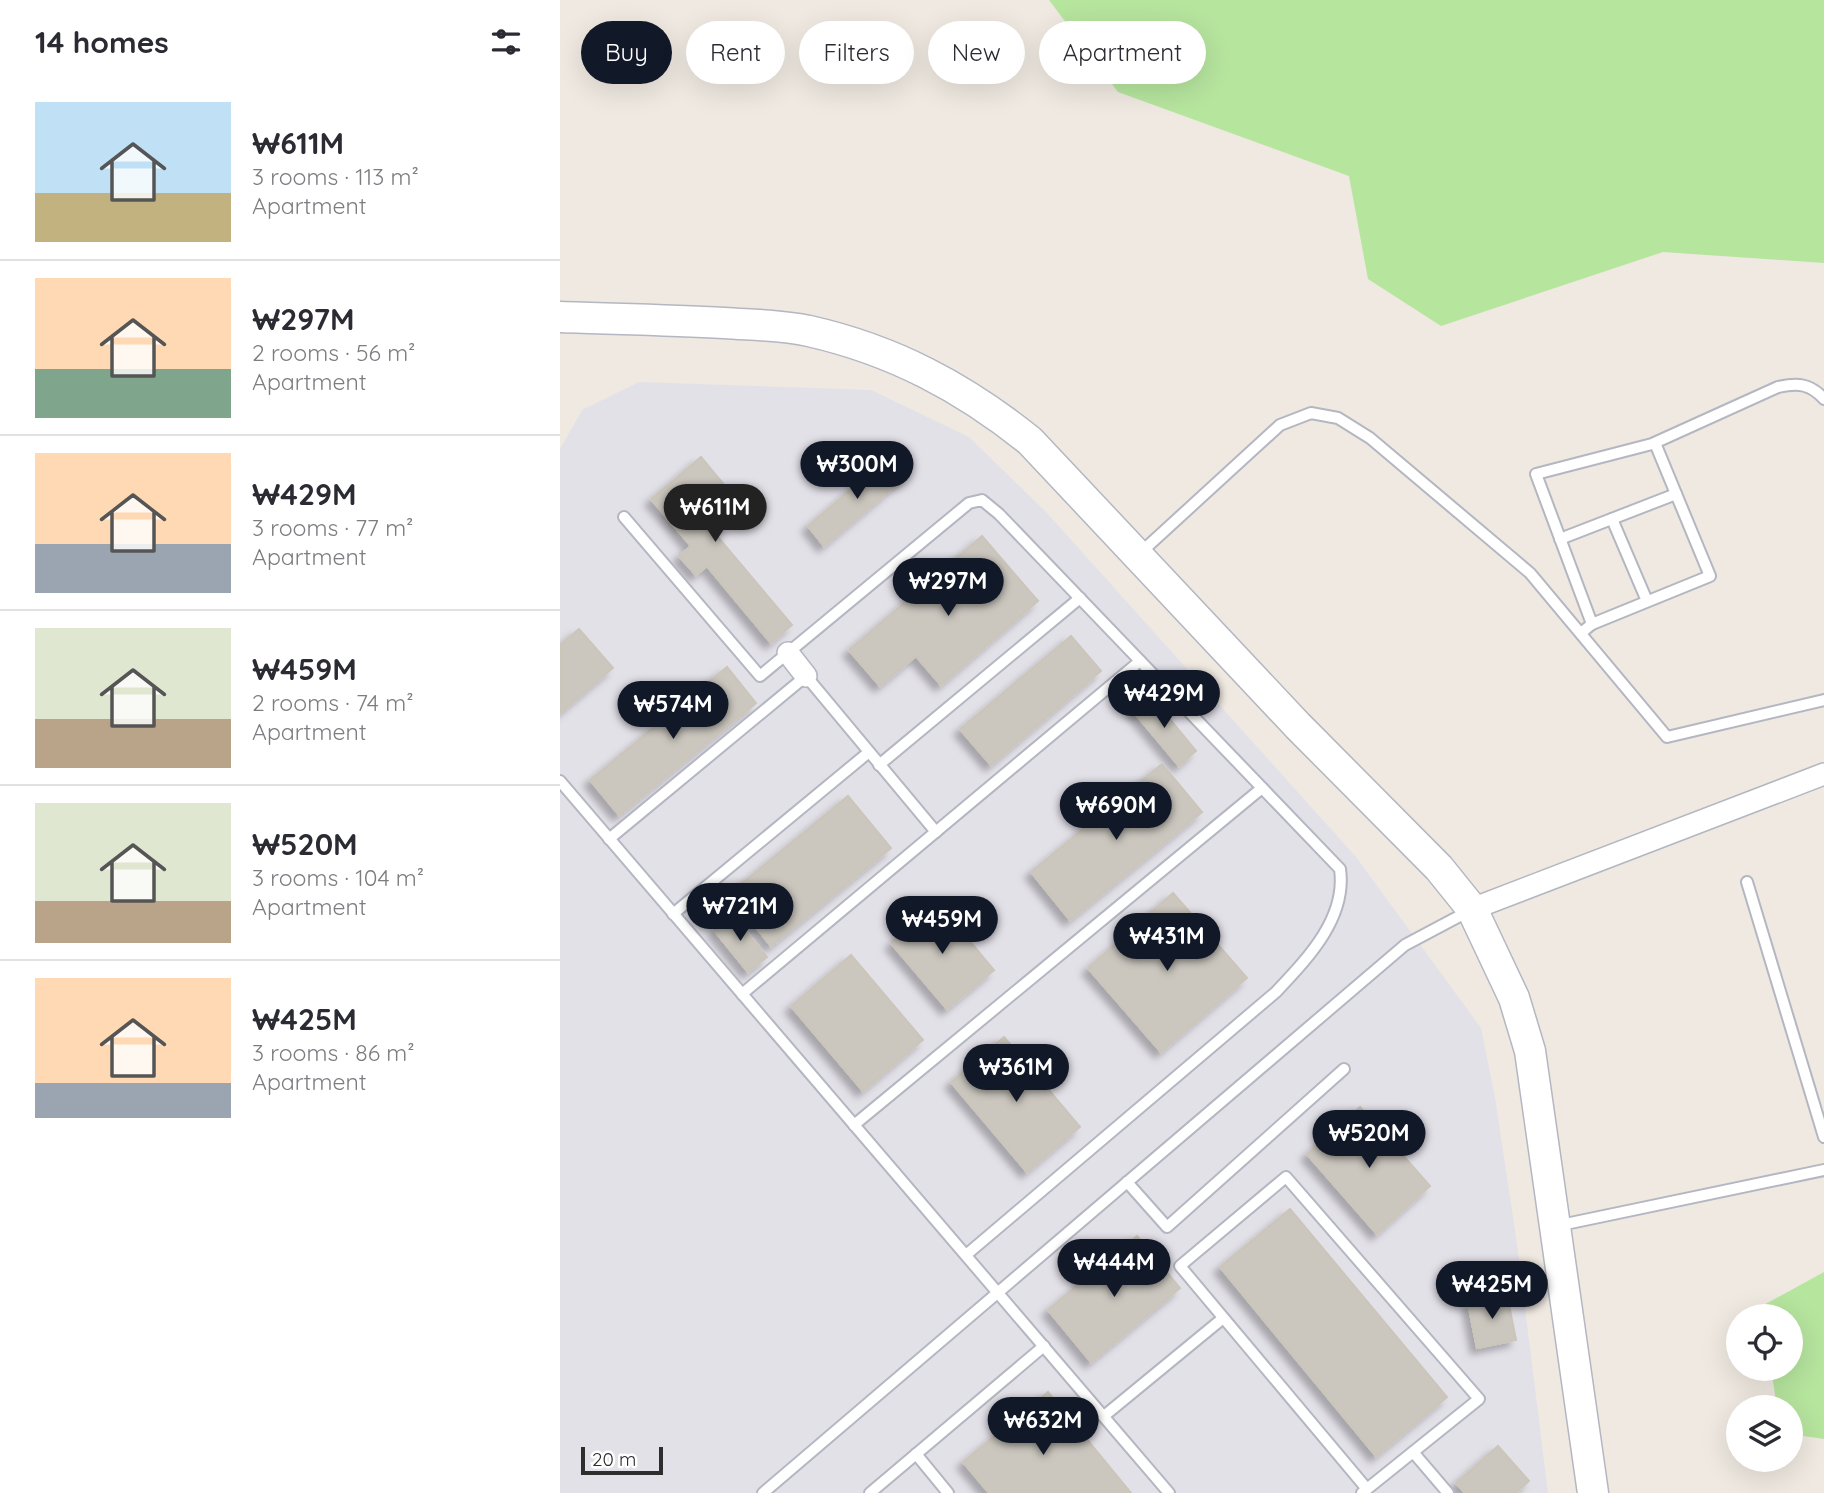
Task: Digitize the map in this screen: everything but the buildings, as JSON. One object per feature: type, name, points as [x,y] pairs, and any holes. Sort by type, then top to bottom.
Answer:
[{"type":"street","points":[[560,317],[655,319],[807,331],[909,363],[952,384],[1030,441],[1136,556],[1439,868],[1472,909],[1514,998],[1530,1051],[1593,1493]]},
{"type":"street","points":[[788,653],[806,676]]},
{"type":"street","points":[[1472,909],[1824,774]]},
{"type":"lane","points":[[1592,624],[1536,474],[1655,443],[1778,387],[1798,382],[1817,390],[1824,399]]},
{"type":"lane","points":[[1136,556],[1280,425],[1311,413],[1338,418],[1370,438],[1530,573],[1667,737],[1824,700]]},
{"type":"lane","points":[[1581,634],[1592,624],[1710,576],[1655,443]]},
{"type":"lane","points":[[1560,538],[1676,494]]},
{"type":"lane","points":[[624,517],[760,676],[969,503],[982,500],[999,514],[1340,869],[1343,889],[1332,921],[1302,964],[1276,992],[966,1255]]},
{"type":"lane","points":[[1612,519],[1647,601]]},
{"type":"lane","points":[[879,765],[1080,598]]},
{"type":"lane","points":[[742,994],[1140,661]]},
{"type":"lane","points":[[609,839],[806,676],[936,832]]},
{"type":"lane","points":[[673,914],[869,752]]},
{"type":"lane","points":[[560,781],[1169,1493]]},
{"type":"lane","points":[[854,1125],[1262,788]]},
{"type":"lane","points":[[1747,882],[1824,1137]]},
{"type":"lane","points":[[763,1493],[1405,945],[1472,909]]},
{"type":"lane","points":[[1128,1182],[1167,1227],[1344,1069]]},
{"type":"lane","points":[[1556,1226],[1824,1170]]},
{"type":"lane","points":[[1286,1177],[1479,1399],[1364,1491],[1222,1319],[1180,1266],[1286,1177]]},
{"type":"lane","points":[[1104,1416],[1222,1319]]},
{"type":"lane","points":[[870,1493],[1044,1346]]},
{"type":"lane","points":[[1413,1452],[1448,1493]]},
{"type":"lane","points":[[916,1454],[948,1493]]},
{"type":"shaded area","points":[[639,382],[871,390],[969,437],[1047,513],[1356,857],[1481,1028],[1495,1097],[1517,1244],[1548,1493],[560,1493],[560,449],[582,410]]},
{"type":"green space","points":[[1049,0],[1824,0],[1824,263],[1663,252],[1441,326],[1368,279],[1349,176],[1118,92],[1112,84],[1206,84],[1206,21],[1065,21]]},
{"type":"green space","points":[[1824,1272],[1824,1439],[1803,1436],[1803,1395],[1775,1395],[1773,1381],[1803,1381],[1803,1304],[1765,1304]]}]
